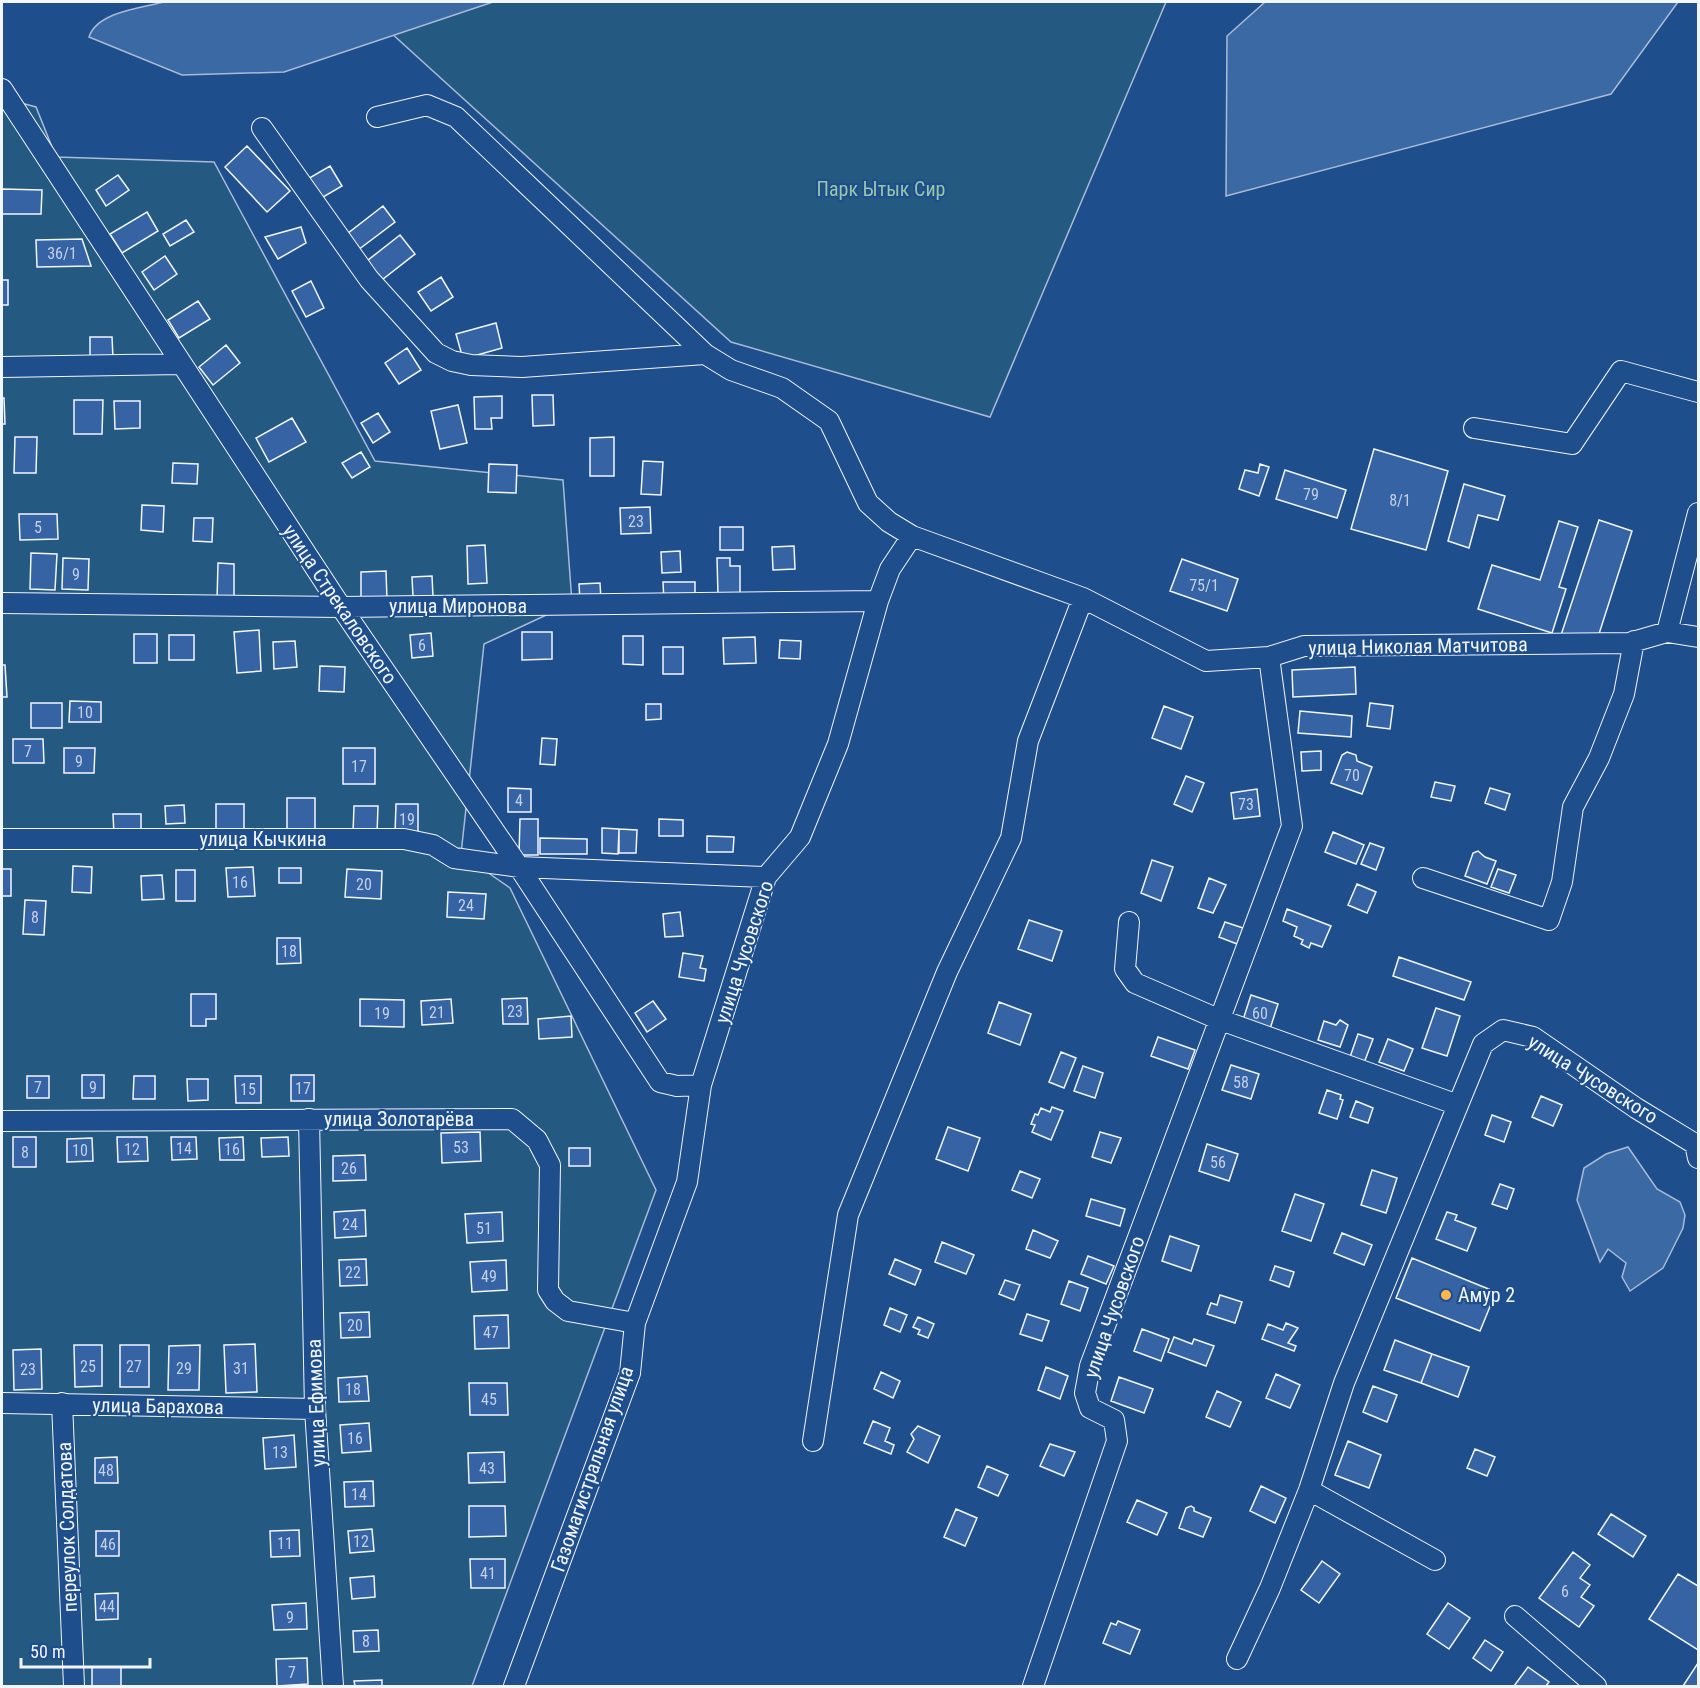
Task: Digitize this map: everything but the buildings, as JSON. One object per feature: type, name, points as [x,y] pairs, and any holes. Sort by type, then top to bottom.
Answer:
[{"type":"street","name":"улица Стрекаловского","points":[[2,89],[341,607],[519,867],[660,1082],[677,1086],[701,1085]]},
{"type":"street","name":"улица Николая Матчитова","points":[[377,117],[427,105],[456,117],[705,354],[731,370],[782,388],[829,421],[868,503],[889,522],[912,536],[1083,598],[1206,661],[1269,657],[1304,646],[1634,641],[1667,632],[1698,637]]},
{"type":"street","points":[[262,128],[369,279],[436,353],[452,361],[471,365],[522,367],[705,354]]},
{"type":"street","points":[[2,367],[181,364]]},
{"type":"street","points":[[1474,428],[1572,444],[1621,371],[1698,392]]},
{"type":"street","points":[[1667,632],[1698,513]]},
{"type":"street","name":"улица Чусовского","points":[[687,1182],[701,1085],[766,877],[800,837],[838,744],[878,601],[890,569],[912,536]]},
{"type":"street","points":[[813,1441],[848,1215],[947,972],[1011,838],[1028,741],[1083,598]]},
{"type":"street","name":"улица Миронова","points":[[2,603],[341,607],[878,601]]},
{"type":"street","points":[[1423,878],[1549,920],[1562,882],[1573,807],[1599,758],[1624,694],[1634,641]]},
{"type":"street","name":"улица Чусовского","points":[[1033,1686],[1117,1441],[1114,1420],[1090,1408],[1085,1393],[1090,1366],[1218,1018],[1292,826],[1269,657]]},
{"type":"street","name":"улица Кычкина","points":[[2,839],[404,839],[433,845],[454,858],[519,867],[766,877]]},
{"type":"street","points":[[1130,922],[1125,969],[1134,983],[1218,1018],[1458,1105]]},
{"type":"street","name":"улица Чусовского","points":[[1237,1659],[1270,1588],[1310,1490],[1344,1383],[1483,1044],[1503,1030],[1533,1037],[1697,1151]]},
{"type":"street","name":"улица Ефимова","points":[[309,1119],[315,1409],[333,1686]]},
{"type":"street","name":"улица Золотарёва","points":[[2,1121],[512,1119],[537,1140],[550,1165],[548,1290],[555,1301],[568,1311],[635,1323]]},
{"type":"street","name":"Газомагистральная улица","points":[[514,1686],[630,1373],[635,1323],[687,1182]]},
{"type":"street","name":"улица Барахова","points":[[2,1403],[315,1409]]},
{"type":"street","name":"переулок Солдатова","points":[[62,1403],[74,1686]]},
{"type":"street","points":[[1310,1490],[1435,1560]]},
{"type":"street","points":[[1515,1616],[1596,1686]]},
{"type":"green space","name":"Парк Ытык Сир","points":[[357,2],[1166,2],[990,417],[731,342]]},
{"type":"green space","points":[[2,98],[36,107],[56,157],[214,162],[375,461],[563,480],[572,603],[484,644],[461,854],[510,888],[656,1190],[472,1686],[2,1686]]},
{"type":"shaded area","points":[[164,2],[493,2],[284,72],[182,75],[89,37],[101,22],[110,17],[121,12]]},
{"type":"shaded area","points":[[1265,2],[1678,2],[1611,94],[1226,196],[1227,36]]},
{"type":"shaded area","points":[[1628,1147],[1657,1189],[1680,1202],[1685,1215],[1683,1228],[1663,1268],[1630,1291],[1622,1277],[1626,1263],[1608,1249],[1600,1262],[1577,1200],[1584,1168],[1606,1154]]},
{"type":"place","name":"Амур 2","points":[[1446,1295]]}]
